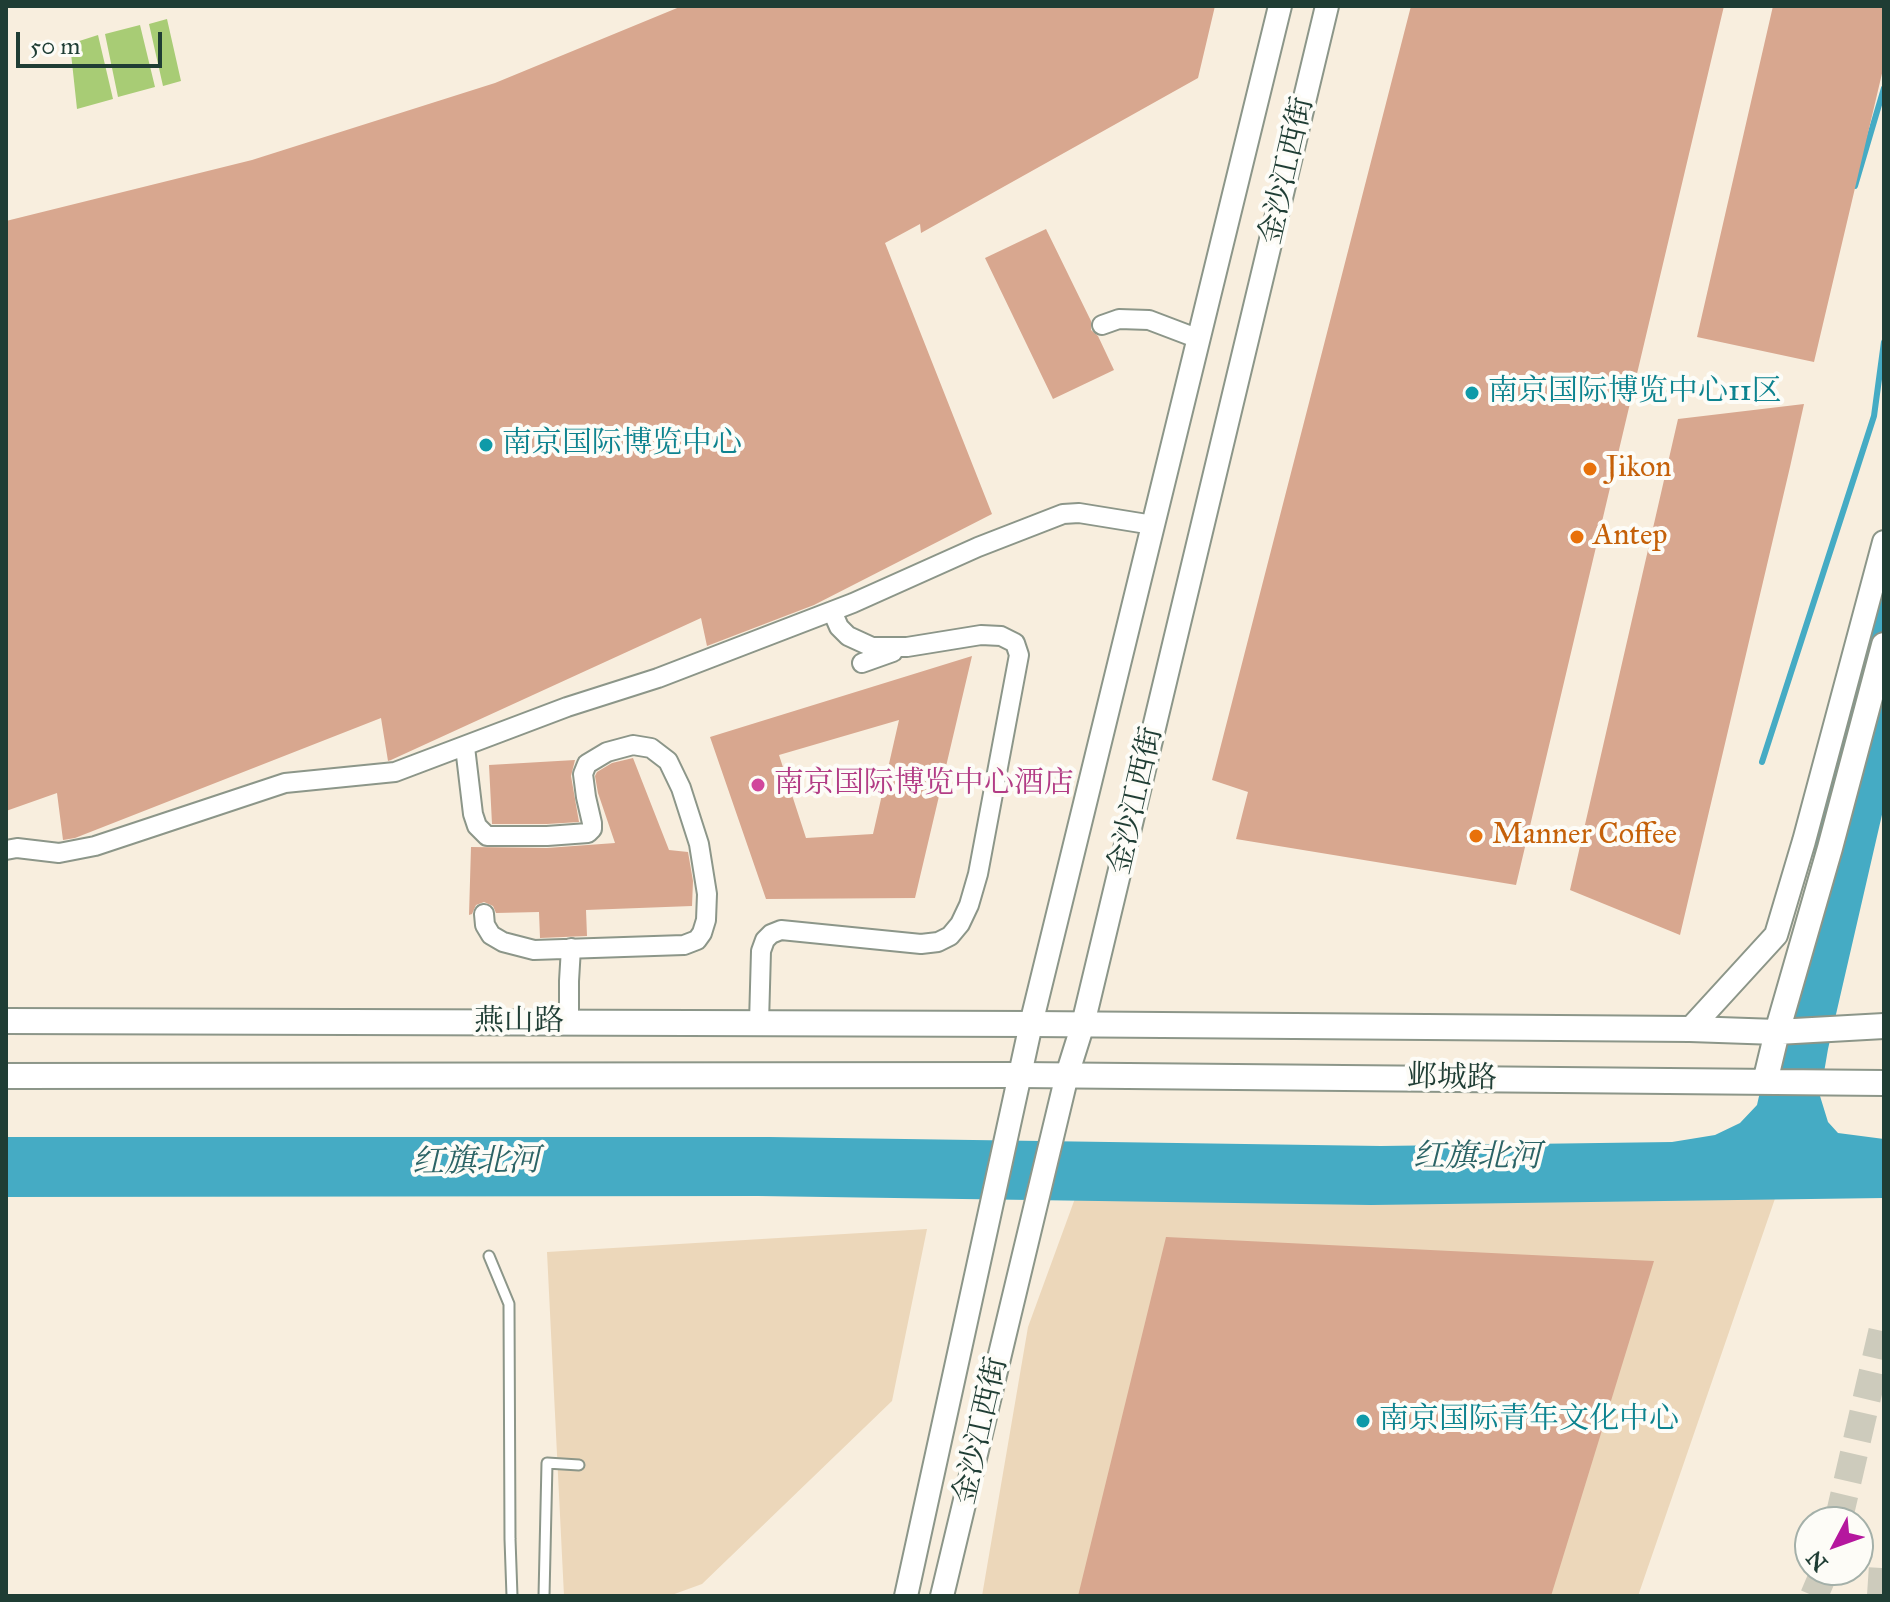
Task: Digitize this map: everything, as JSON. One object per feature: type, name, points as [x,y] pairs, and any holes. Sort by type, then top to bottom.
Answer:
[{"type":"main road","points":[[1765,1082],[1884,645]]},
{"type":"main road","name":"燕山路","points":[[6,1021],[1031,1024]]},
{"type":"main road","name":"邺城路","points":[[1031,1024],[1777,1032],[1884,1026]]},
{"type":"main road","name":"邺城路","points":[[1020,1075],[1884,1083]]},
{"type":"main road","name":"燕山路","points":[[6,1076],[1020,1075]]},
{"type":"street","name":"金沙江西街","points":[[906,1596],[1031,1024],[1280,6]]},
{"type":"street","name":"金沙江西街","points":[[942,1596],[1067,1075],[1083,1024],[1327,6]]},
{"type":"street","points":[[1102,325],[1119,319],[1149,320],[1199,339]]},
{"type":"street","points":[[6,850],[17,848],[59,853],[95,846],[285,783],[395,772],[567,707],[658,678],[832,611],[978,547],[1063,514],[1079,513],[1153,525]]},
{"type":"street","points":[[1690,1029],[1776,935],[1884,542]]},
{"type":"street","points":[[759,1023],[761,951],[771,934],[781,930],[921,944],[938,942],[950,936],[960,924],[978,874],[1019,655],[1015,643],[1001,636],[981,635],[907,647],[872,647],[848,636],[839,627],[832,611]]},
{"type":"street","points":[[862,663],[907,647]]},
{"type":"street","points":[[465,747],[473,814],[477,826],[487,836],[588,833],[592,823],[584,786],[583,774],[587,764],[607,752],[633,745],[651,748],[668,761],[681,788],[699,844],[707,894],[702,933],[697,940],[684,945],[534,950],[503,942],[491,935],[485,925],[484,914]]},
{"type":"street","points":[[569,1023],[571,948]]},
{"type":"lane","points":[[489,1256],[509,1304],[512,1596]]},
{"type":"lane","points":[[544,1596],[547,1463],[579,1465]]},
{"type":"shaded area","points":[[1081,1182],[1779,1187],[1638,1596],[982,1596],[1028,1327]]},
{"type":"shaded area","points":[[927,1229],[892,1401],[702,1584],[669,1596],[564,1596],[547,1252]]},
{"type":"green space","points":[[167,19],[181,81],[163,86],[149,24]]},
{"type":"green space","points":[[140,25],[155,87],[118,97],[105,34]]},
{"type":"green space","points":[[98,35],[113,99],[77,109],[70,44]]},
{"type":"water","name":"红旗北河","points":[[1884,543],[1884,806],[1820,1096],[1828,1122],[1838,1133],[1884,1139],[1884,1198],[1371,1205],[758,1196],[6,1197],[6,1137],[769,1137],[1381,1146],[1672,1142],[1715,1135],[1740,1123],[1757,1105]]},
{"type":"building","name":"南京国际博览中心","points":[[682,6],[1215,6],[1198,78],[921,233],[920,224],[885,243],[992,514],[814,605],[707,646],[701,618],[388,761],[381,718],[75,838],[63,840],[57,793],[6,811],[6,221],[252,160],[495,83]]},
{"type":"building","name":"南京国际博览中心11区","points":[[1411,6],[1724,6],[1516,885],[1236,839],[1248,792],[1212,780]]},
{"type":"building","points":[[1773,6],[1884,6],[1884,65],[1814,362],[1697,337]]},
{"type":"building","points":[[1046,229],[1091,321],[1091,330],[1098,336],[1114,370],[1053,399],[985,258]]},
{"type":"building","points":[[1804,404],[1680,935],[1570,890],[1678,419]]},
{"type":"building","name":"南京国际博览中心酒店","points":[[972,656],[915,898],[766,899],[710,737]],"holes":[[[899,720],[873,834],[806,838],[779,755]]]},
{"type":"building","points":[[633,758],[669,850],[688,852],[693,881],[692,906],[586,910],[587,936],[540,938],[539,912],[496,913],[493,906],[484,902],[476,905],[469,915],[471,847],[547,848],[615,843],[595,776],[612,763]]},
{"type":"building","points":[[575,760],[571,776],[579,822],[492,824],[489,765]]},
{"type":"building","name":"南京国际青年文化中心","points":[[1166,1237],[1654,1261],[1551,1596],[1078,1596]]},
{"type":"waterway","points":[[1855,186],[1884,88]]},
{"type":"waterway","points":[[1762,762],[1874,416],[1884,342]]},
{"type":"tunnel","points":[[1842,1506],[1884,1324]]},
{"type":"tunnel","points":[[1881,1596],[1883,1565]]},
{"type":"tunnel","points":[[1814,1596],[1818,1586]]},
{"type":"place","name":"南京国际博览中心11区","points":[[1472,393]]},
{"type":"place","name":"南京国际博览中心","points":[[486,445]]},
{"type":"place","name":"Jikon","points":[[1590,469]]},
{"type":"place","name":"Antep","points":[[1577,537]]},
{"type":"place","name":"南京国际博览中心酒店","points":[[758,785]]},
{"type":"place","name":"Manner Coffee","points":[[1476,836]]},
{"type":"place","name":"南京国际青年文化中心","points":[[1363,1421]]}]
